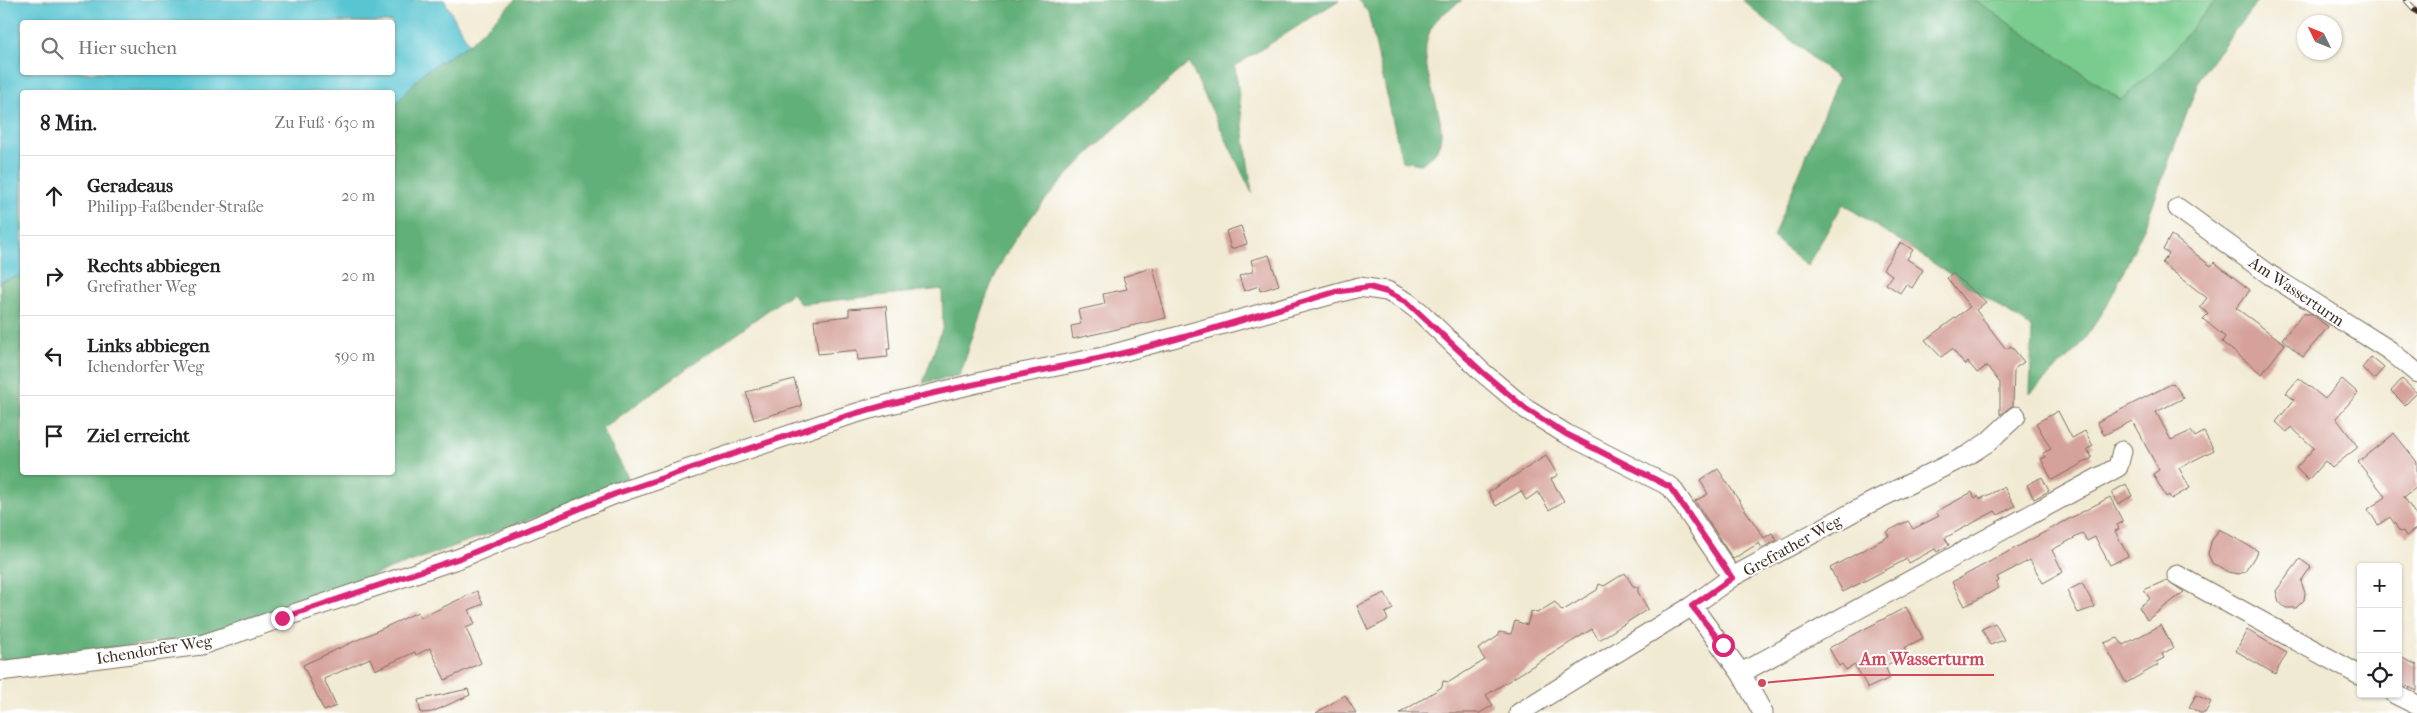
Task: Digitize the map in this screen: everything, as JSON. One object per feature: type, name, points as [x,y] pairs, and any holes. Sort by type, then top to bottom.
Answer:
[{"type":"street","name":"Am Wasserturm","points":[[2178,208],[2270,275],[2389,350],[2417,373]]},
{"type":"street","name":"Ichendorfer Weg","points":[[0,671],[200,645],[460,558],[615,494],[870,408],[1006,376],[1103,358],[1359,287],[1387,292],[1407,302],[1481,371],[1526,409],[1566,434],[1670,487],[1732,578]]},
{"type":"street","name":"Grefrather Weg","points":[[1520,713],[1692,606],[1732,578],[1870,503],[1968,455],[1988,442],[2016,416]]},
{"type":"street","points":[[1741,672],[2118,467],[2122,451]]},
{"type":"street","points":[[2178,575],[2357,674]]},
{"type":"street","points":[[1692,606],[1741,672],[1763,713]]},
{"type":"street","points":[[2402,698],[2417,705]]},
{"type":"green space","points":[[515,0],[1339,0],[1235,66],[1252,193],[1189,63],[1120,124],[1075,168],[1053,191],[1016,238],[990,287],[960,375],[923,383],[943,326],[942,289],[800,304],[792,293],[602,429],[631,483],[200,637],[0,662],[0,281],[20,276],[20,475],[395,475],[395,105],[424,72],[469,44]]},
{"type":"green space","points":[[1358,0],[1462,0],[1435,22],[1427,38],[1428,72],[1437,106],[1441,136],[1436,151],[1421,164],[1402,161],[1368,12]]},
{"type":"green space","points":[[1742,0],[1975,0],[2121,100],[2165,60],[2216,0],[2258,0],[2201,75],[2144,228],[2107,306],[2079,347],[2030,394],[2032,328],[1843,204],[1807,266],[1773,237],[1838,79]]},
{"type":"green space","points":[[1975,0],[2216,0],[2165,60],[2121,100]]},
{"type":"water","points":[[0,0],[444,0],[469,44],[424,72],[395,105],[395,90],[20,90],[20,276],[0,281]]},
{"type":"building","points":[[1241,226],[1247,244],[1231,249],[1226,231]]},
{"type":"building","points":[[2171,235],[2211,266],[2214,262],[2250,290],[2236,308],[2285,344],[2262,374],[2222,342],[2225,337],[2203,319],[2208,314],[2200,307],[2207,298],[2162,263],[2169,254],[2163,250]]},
{"type":"building","points":[[1901,242],[1913,250],[1907,259],[1923,270],[1912,288],[1906,284],[1900,293],[1886,284],[1892,275],[1883,269]]},
{"type":"building","points":[[1269,255],[1279,285],[1260,291],[1259,286],[1244,291],[1239,276],[1254,271],[1251,260]]},
{"type":"building","points":[[1153,267],[1166,318],[1073,339],[1071,326],[1081,324],[1078,310],[1105,304],[1103,294],[1127,289],[1123,277]]},
{"type":"building","points":[[1952,273],[1986,302],[1976,310],[2006,349],[2011,346],[2024,362],[2014,369],[2013,405],[2000,415],[2000,383],[1987,366],[1977,373],[1968,362],[1965,365],[1952,349],[1941,357],[1925,340],[1970,307],[1947,278]]},
{"type":"building","points":[[886,306],[890,349],[887,349],[888,357],[858,360],[857,350],[818,354],[814,320],[849,316],[849,309]]},
{"type":"building","points":[[2303,314],[2312,314],[2328,327],[2303,357],[2282,339]]},
{"type":"building","points":[[2371,357],[2384,368],[2374,379],[2362,368]]},
{"type":"building","points":[[2299,378],[2325,399],[2342,379],[2358,393],[2336,418],[2358,447],[2332,468],[2325,461],[2308,480],[2296,468],[2314,448],[2291,427],[2287,432],[2276,422],[2294,400],[2286,393]]},
{"type":"building","points":[[794,379],[802,406],[754,420],[746,392]]},
{"type":"building","points":[[2402,379],[2417,393],[2405,405],[2391,391]]},
{"type":"building","points":[[2173,383],[2184,398],[2156,412],[2171,440],[2191,431],[2195,437],[2204,432],[2214,450],[2179,468],[2190,488],[2171,499],[2169,495],[2166,497],[2153,474],[2159,470],[2132,421],[2104,435],[2097,422]]},
{"type":"building","points":[[2058,411],[2072,438],[2085,431],[2093,446],[2087,449],[2092,458],[2052,480],[2041,459],[2046,457],[2043,453],[2051,449],[2036,423]]},
{"type":"building","points":[[2394,433],[2417,462],[2417,487],[2404,497],[2417,517],[2417,528],[2406,536],[2403,531],[2400,532],[2390,517],[2378,525],[2368,509],[2386,497],[2358,462]]},
{"type":"building","points":[[1546,456],[1558,475],[1551,479],[1564,501],[1549,510],[1538,492],[1526,500],[1521,491],[1496,506],[1488,492]]},
{"type":"building","points":[[1718,469],[1764,538],[1772,533],[1777,540],[1762,548],[1759,543],[1733,559],[1695,501],[1708,494],[1700,480]]},
{"type":"building","points":[[2042,477],[2049,491],[2034,499],[2027,485]]},
{"type":"building","points":[[2126,484],[2132,496],[2118,504],[2112,492]]},
{"type":"building","points":[[2004,487],[2015,506],[1998,515],[1995,511],[1945,538],[1949,545],[1937,552],[1935,549],[1909,563],[1907,559],[1843,592],[1830,568],[1889,536],[1886,532],[1908,521],[1913,529],[1939,516],[1936,512],[1972,492],[1975,498],[1978,496],[1980,499]]},
{"type":"building","points":[[2110,497],[2123,522],[2117,525],[2119,529],[2115,531],[2128,556],[2110,565],[2095,537],[2087,541],[2083,534],[2052,550],[2063,572],[2043,583],[2030,560],[1997,577],[1999,581],[1996,583],[1999,588],[1965,606],[1952,582]]},
{"type":"building","points":[[2219,529],[2258,551],[2245,572],[2238,574],[2228,572],[2212,563],[2208,554],[2211,542]]},
{"type":"building","points":[[2300,559],[2311,567],[2301,581],[2305,593],[2304,600],[2296,608],[2286,608],[2279,602],[2276,591]]},
{"type":"building","points":[[1625,573],[1633,586],[1638,587],[1638,592],[1648,609],[1599,640],[1592,629],[1486,695],[1493,705],[1480,713],[1400,713],[1442,687],[1443,681],[1449,682],[1485,660],[1478,649],[1497,637],[1499,632],[1511,634],[1515,621],[1527,625],[1531,611],[1537,613],[1555,602],[1562,611],[1597,590],[1599,584],[1604,586]]},
{"type":"building","points":[[2167,580],[2184,592],[2147,620],[2139,607],[2150,599],[2144,590]]},
{"type":"building","points":[[2082,583],[2095,607],[2078,613],[2067,591]]},
{"type":"building","points":[[477,591],[483,604],[469,610],[475,624],[466,628],[481,663],[445,680],[430,648],[416,655],[415,652],[375,670],[370,658],[324,679],[336,706],[324,711],[303,665],[418,612],[420,618]]},
{"type":"building","points":[[1385,593],[1393,609],[1385,613],[1388,620],[1368,630],[1357,606]]},
{"type":"building","points":[[1906,607],[1923,638],[1904,648],[1907,654],[1885,666],[1890,678],[1868,688],[1855,665],[1846,670],[1842,664],[1839,666],[1829,648]]},
{"type":"building","points":[[1995,623],[2004,640],[1990,645],[1982,629]]},
{"type":"building","points":[[2161,625],[2173,648],[2162,654],[2164,658],[2156,662],[2158,665],[2126,683],[2104,643],[2118,638],[2123,645]]},
{"type":"building","points":[[2247,630],[2287,653],[2275,674],[2236,651]]},
{"type":"building","points":[[2402,658],[2417,665],[2417,691],[2402,684]]},
{"type":"building","points":[[468,689],[470,695],[432,712],[421,713],[418,700]]},
{"type":"building","points":[[1345,695],[1356,713],[1316,713]]},
{"type":"building","points":[[2196,695],[2211,702],[2205,713],[2200,713],[2189,707]]},
{"type":"railway","points":[[2406,0],[2417,12]]},
{"type":"place","name":"Am Wasserturm","points":[[1762,683]]},
{"type":"route","points":[[282,618],[460,558],[504,538],[615,494],[870,408],[1006,376],[1103,358],[1335,292],[1369,287],[1387,292],[1407,302],[1420,312],[1481,371],[1526,409],[1541,419],[1566,434],[1670,487],[1706,536],[1732,578],[1692,606],[1723,645]]}]
